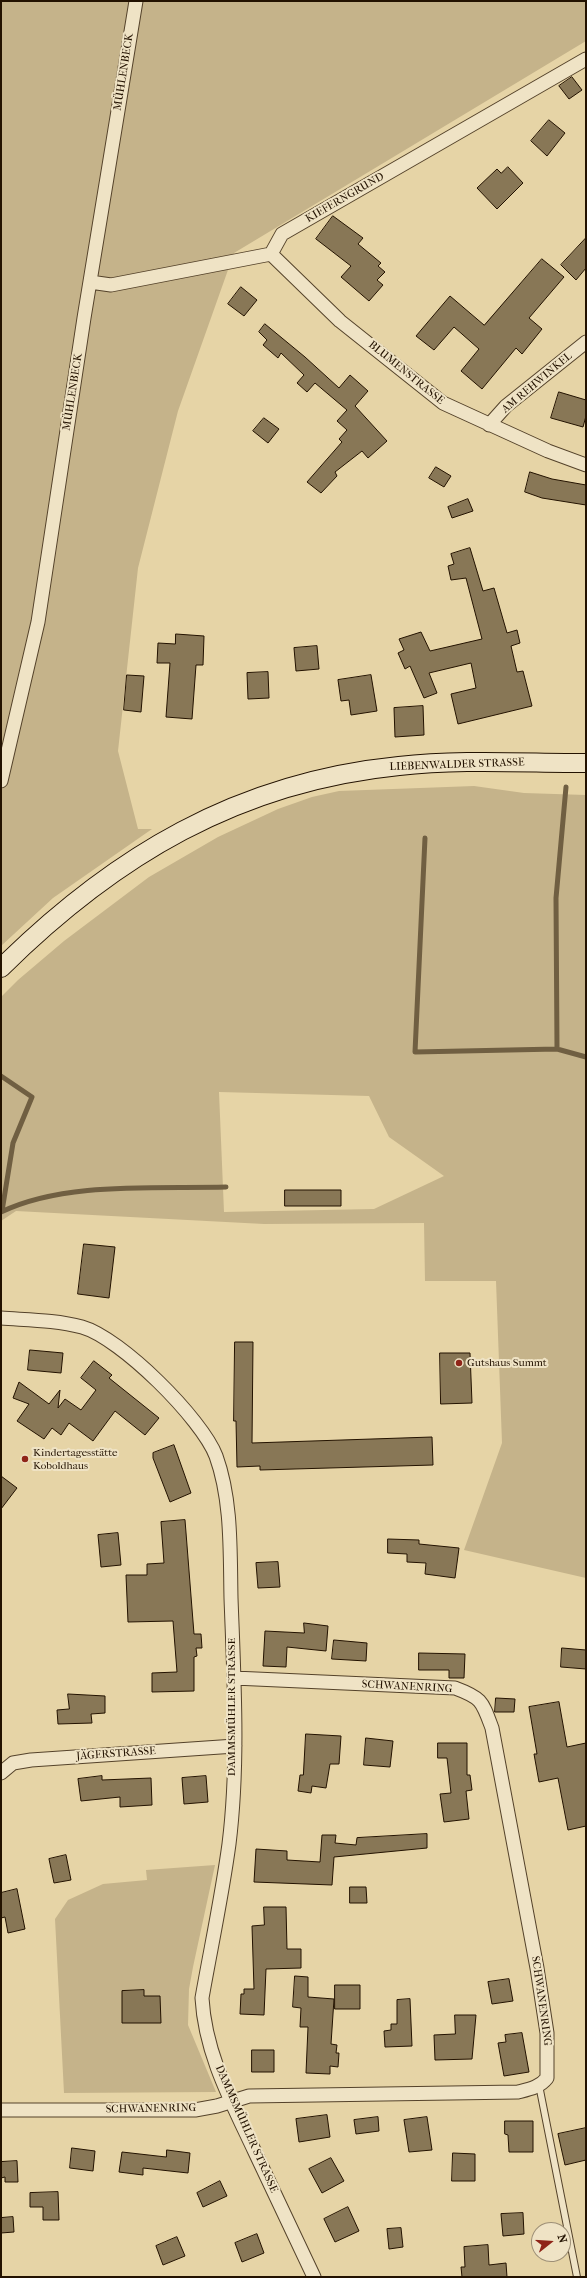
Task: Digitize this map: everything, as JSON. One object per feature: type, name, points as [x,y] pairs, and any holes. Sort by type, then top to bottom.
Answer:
[{"type":"main road","name":"LIEBENWALDER STRASSE","points":[[1,968],[51,922],[107,878],[196,822],[254,798],[305,782],[381,768],[431,764],[575,763]]},
{"type":"street","name":"MÜHLENBECK","points":[[1,781],[38,622],[90,282],[136,1]]},
{"type":"street","name":"KIEFERNGRUND","points":[[271,254],[282,234],[586,59]]},
{"type":"street","points":[[90,282],[111,285],[271,254]]},
{"type":"street","name":"BLUMENSTRASSE","points":[[271,254],[340,321],[443,404],[548,451],[586,465]]},
{"type":"street","name":"AM REHWINKEL","points":[[489,425],[506,406],[586,342]]},
{"type":"street","name":"DAMMSMÜHLER STRASSE","points":[[1,1318],[47,1321],[84,1328],[115,1345],[152,1376],[201,1429],[216,1455],[224,1486],[230,1544],[235,1746],[229,1844],[202,1998],[207,2038],[231,2101],[314,2277]]},
{"type":"street","name":"SCHWANENRING","points":[[1,2110],[195,2110],[249,2096],[518,2092],[539,2085],[547,2078],[547,2033],[538,1976],[492,1728],[485,1710],[476,1696],[455,1688],[234,1678]]},
{"type":"street","name":"JÄGERSTRASSE","points":[[1,1773],[13,1762],[235,1746]]},
{"type":"lane","points":[[539,2085],[577,2277]]},
{"type":"shaded area","points":[[1,1],[586,1],[586,41],[234,253],[178,411],[138,568],[118,751],[138,829],[152,829],[53,898],[1,946]]},
{"type":"shaded area","points":[[474,786],[524,793],[586,795],[586,1578],[464,1550],[502,1443],[496,1281],[425,1281],[424,1223],[264,1224],[16,1211],[1,1221],[1,997],[18,980],[64,941],[149,877],[218,837],[278,809],[312,797],[339,791]],"holes":[[[219,1092],[369,1096],[389,1137],[444,1176],[374,1209],[224,1212]]]},
{"type":"shaded area","points":[[215,1865],[189,1989],[188,2025],[216,2092],[64,2093],[55,1919],[68,1900],[103,1884],[147,1880],[146,1870]]},
{"type":"building","points":[[572,77],[582,90],[569,99],[559,86]]},
{"type":"building","points":[[549,120],[565,133],[547,156],[531,141]]},
{"type":"building","points":[[508,167],[523,183],[497,209],[477,188],[497,169],[501,173]]},
{"type":"building","points":[[333,216],[363,238],[358,244],[381,263],[378,266],[385,272],[377,280],[383,285],[369,301],[341,277],[351,266],[316,239]]},
{"type":"building","points":[[586,238],[586,268],[576,280],[561,265]]},
{"type":"building","points":[[542,259],[564,277],[529,318],[542,329],[522,354],[516,348],[482,389],[461,371],[479,349],[454,327],[434,350],[416,336],[450,296],[484,325]]},
{"type":"building","points":[[241,287],[257,300],[244,316],[228,304]]},
{"type":"building","points":[[265,324],[305,357],[339,388],[350,375],[368,391],[355,406],[387,441],[368,458],[362,451],[335,472],[337,476],[321,493],[307,482],[342,442],[339,439],[347,430],[337,421],[347,410],[315,383],[307,392],[297,383],[304,375],[281,353],[278,358],[263,345],[267,340],[259,332]]},
{"type":"building","points":[[559,392],[586,400],[586,416],[583,427],[551,418]]},
{"type":"building","points":[[264,418],[279,429],[268,443],[253,431]]},
{"type":"building","points":[[436,467],[451,476],[444,487],[429,478]]},
{"type":"building","points":[[530,472],[552,479],[586,485],[586,505],[542,498],[525,492]]},
{"type":"building","points":[[468,499],[473,511],[452,518],[448,507]]},
{"type":"building","points":[[470,548],[483,591],[494,588],[507,633],[517,630],[520,643],[511,646],[517,672],[523,671],[532,706],[458,724],[451,694],[476,688],[471,663],[429,673],[437,693],[424,698],[410,666],[405,669],[398,653],[404,650],[399,639],[421,632],[430,651],[482,639],[466,578],[451,580],[448,566],[454,564],[451,554]]},
{"type":"building","points":[[176,634],[204,636],[203,665],[196,665],[192,719],[166,717],[170,663],[157,663],[158,643],[175,644]]},
{"type":"building","points":[[317,646],[319,669],[296,671],[294,648]]},
{"type":"building","points":[[268,672],[269,698],[248,699],[247,673]]},
{"type":"building","points":[[127,675],[144,676],[141,712],[124,710]]},
{"type":"building","points":[[371,675],[377,711],[351,715],[349,700],[341,701],[338,680]]},
{"type":"building","points":[[423,706],[424,735],[395,737],[394,708]]},
{"type":"building","points":[[285,1190],[341,1190],[341,1206],[285,1206]]},
{"type":"building","points":[[84,1244],[115,1247],[109,1298],[78,1294]]},
{"type":"building","points":[[235,1342],[253,1342],[252,1443],[432,1437],[433,1465],[260,1470],[260,1466],[237,1467],[236,1421],[234,1421]]},
{"type":"building","points":[[30,1350],[63,1353],[61,1373],[28,1370]]},
{"type":"building","points":[[440,1353],[470,1353],[472,1403],[441,1404]]},
{"type":"building","points":[[94,1361],[112,1375],[109,1378],[159,1418],[145,1435],[115,1411],[93,1441],[69,1423],[61,1435],[52,1428],[44,1439],[17,1421],[29,1404],[13,1398],[19,1382],[49,1404],[60,1390],[58,1408],[65,1399],[81,1410],[96,1390],[81,1378]]},
{"type":"building","points":[[174,1445],[191,1493],[170,1502],[153,1458],[153,1453]]},
{"type":"building","points":[[1,1476],[17,1488],[1,1509]]},
{"type":"building","points":[[185,1520],[194,1634],[201,1634],[202,1648],[196,1648],[197,1656],[194,1657],[194,1691],[152,1692],[152,1673],[177,1672],[173,1621],[128,1622],[126,1575],[147,1575],[147,1564],[164,1563],[161,1522]]},
{"type":"building","points":[[118,1533],[121,1565],[101,1567],[98,1535]]},
{"type":"building","points":[[388,1539],[419,1540],[419,1544],[459,1548],[455,1578],[425,1574],[426,1563],[407,1562],[407,1554],[388,1553]]},
{"type":"building","points":[[278,1562],[280,1587],[258,1588],[256,1563]]},
{"type":"building","points":[[304,1623],[328,1626],[326,1651],[287,1647],[286,1667],[263,1666],[265,1631],[304,1633]]},
{"type":"building","points":[[334,1640],[367,1643],[366,1661],[332,1659]]},
{"type":"building","points":[[562,1648],[586,1650],[586,1669],[561,1667]]},
{"type":"building","points":[[419,1653],[465,1654],[464,1678],[449,1678],[449,1670],[419,1670]]},
{"type":"building","points":[[68,1694],[105,1696],[105,1713],[91,1714],[92,1723],[58,1724],[57,1710],[69,1709]]},
{"type":"building","points":[[496,1698],[515,1699],[514,1712],[495,1712]]},
{"type":"building","points":[[559,1702],[567,1747],[586,1743],[586,1826],[568,1830],[558,1778],[539,1782],[534,1754],[537,1754],[529,1707]]},
{"type":"building","points":[[306,1734],[341,1736],[339,1764],[330,1764],[326,1788],[312,1786],[311,1793],[298,1791],[300,1775],[303,1775]]},
{"type":"building","points":[[366,1738],[393,1741],[390,1767],[364,1765]]},
{"type":"building","points":[[438,1743],[467,1743],[467,1775],[470,1775],[472,1790],[466,1791],[469,1819],[444,1822],[440,1794],[451,1793],[447,1758],[438,1758]]},
{"type":"building","points":[[102,1776],[102,1780],[151,1778],[152,1805],[120,1807],[120,1797],[81,1801],[78,1779]]},
{"type":"building","points":[[206,1776],[208,1802],[184,1804],[182,1778]]},
{"type":"building","points":[[427,1834],[427,1848],[334,1857],[332,1885],[254,1882],[256,1849],[287,1851],[287,1860],[320,1862],[322,1835],[336,1835],[335,1843],[356,1845],[357,1838]]},
{"type":"building","points":[[66,1855],[71,1880],[54,1883],[49,1859]]},
{"type":"building","points":[[350,1887],[366,1887],[367,1903],[350,1903]]},
{"type":"building","points":[[17,1889],[25,1929],[8,1933],[5,1917],[1,1918],[1,1893]]},
{"type":"building","points":[[264,1907],[286,1907],[287,1949],[301,1949],[301,1968],[266,1969],[264,2015],[240,2014],[241,1994],[244,1994],[244,1989],[254,1989],[252,1926],[264,1925]]},
{"type":"building","points":[[295,1976],[308,1977],[308,1997],[334,1999],[331,2044],[337,2045],[336,2053],[339,2053],[338,2067],[330,2066],[330,2074],[306,2073],[308,2027],[300,2027],[301,2008],[293,2007]]},
{"type":"building","points":[[509,1979],[513,2001],[492,2004],[488,1982]]},
{"type":"building","points":[[335,1985],[360,1985],[360,2009],[335,2009]]},
{"type":"building","points":[[144,1990],[144,1996],[160,1996],[161,2023],[122,2023],[122,1991]]},
{"type":"building","points":[[410,1999],[412,2046],[385,2047],[384,2031],[391,2030],[391,2024],[397,2024],[397,2000]]},
{"type":"building","points":[[455,2015],[476,2015],[472,2059],[435,2060],[434,2035],[455,2034]]},
{"type":"building","points":[[522,2033],[529,2072],[504,2076],[498,2043],[506,2042],[505,2035]]},
{"type":"building","points":[[252,2050],[274,2050],[274,2072],[252,2072]]},
{"type":"building","points":[[327,2115],[330,2137],[299,2142],[296,2119]]},
{"type":"building","points":[[378,2117],[379,2131],[356,2134],[354,2120]]},
{"type":"building","points":[[427,2117],[432,2150],[409,2152],[404,2120]]},
{"type":"building","points":[[505,2121],[533,2121],[533,2152],[509,2152],[508,2135],[505,2134]]},
{"type":"building","points":[[586,2128],[586,2160],[565,2165],[558,2134]]},
{"type":"building","points":[[72,2148],[95,2151],[93,2171],[70,2168]]},
{"type":"building","points":[[167,2150],[190,2153],[188,2173],[143,2168],[143,2175],[119,2172],[122,2152],[166,2157]]},
{"type":"building","points":[[453,2153],[475,2154],[475,2181],[452,2181]]},
{"type":"building","points":[[331,2158],[344,2181],[322,2193],[309,2169]]},
{"type":"building","points":[[17,2161],[18,2182],[5,2182],[5,2177],[1,2178],[1,2162]]},
{"type":"building","points":[[220,2181],[227,2196],[203,2207],[197,2193]]},
{"type":"building","points":[[58,2192],[59,2220],[43,2220],[43,2207],[30,2207],[30,2193]]},
{"type":"building","points":[[348,2207],[359,2231],[335,2242],[324,2219]]},
{"type":"building","points":[[523,2213],[524,2234],[503,2236],[501,2214]]},
{"type":"building","points":[[13,2217],[14,2232],[1,2233],[1,2218]]},
{"type":"building","points":[[401,2228],[403,2247],[389,2249],[387,2229]]},
{"type":"building","points":[[257,2234],[264,2253],[242,2262],[235,2243]]},
{"type":"building","points":[[177,2237],[185,2256],[163,2265],[156,2246]]},
{"type":"building","points":[[488,2245],[489,2265],[506,2263],[507,2277],[462,2277],[461,2267],[465,2267],[464,2247]]},
{"type":"waterway","points":[[566,787],[556,898],[557,1049],[586,1057]]},
{"type":"waterway","points":[[425,838],[415,1052],[557,1049]]},
{"type":"waterway","points":[[1,1076],[32,1097],[13,1143],[2,1211]]},
{"type":"waterway","points":[[1,1212],[26,1202],[53,1195],[82,1191],[141,1188],[226,1187]]},
{"type":"place","name":"Gutshaus Summt","points":[[459,1363]]},
{"type":"place","name":"Kindertagesstätte Koboldhaus","points":[[25,1459]]}]
